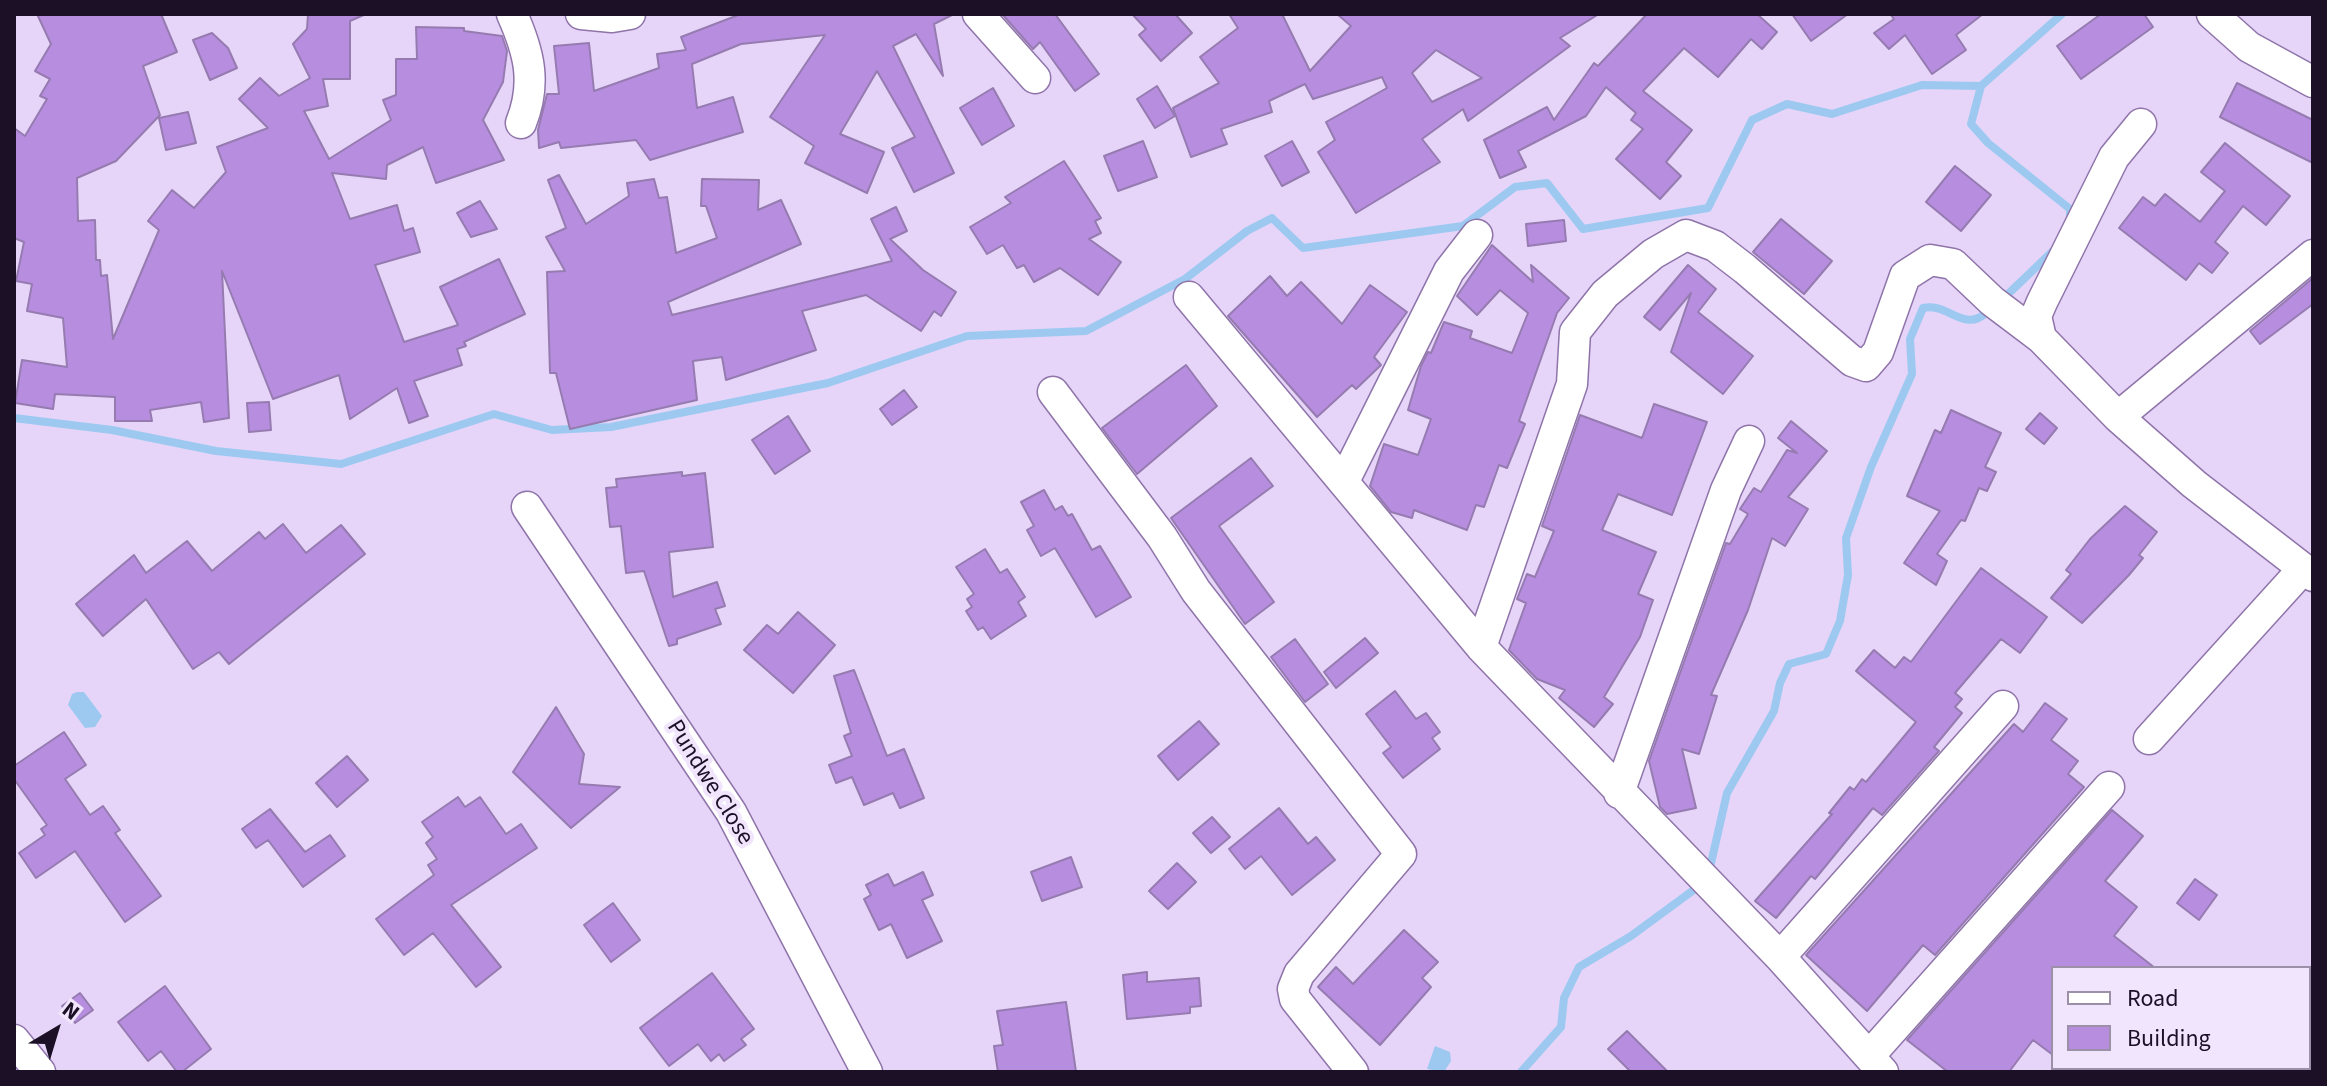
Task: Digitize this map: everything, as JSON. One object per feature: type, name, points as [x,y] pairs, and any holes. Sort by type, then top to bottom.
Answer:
[{"type":"street","points":[[512,14],[529,53],[531,87],[521,123]]},
{"type":"street","points":[[581,14],[612,17],[630,14]]},
{"type":"street","points":[[978,14],[1035,78]]},
{"type":"street","points":[[2212,14],[2249,47],[2313,82]]},
{"type":"street","points":[[2041,338],[2036,316],[2042,302],[2114,157],[2141,124]]},
{"type":"street","points":[[1344,481],[1449,271],[1477,235]]},
{"type":"street","points":[[1481,647],[1572,384],[1575,332],[1605,294],[1653,254],[1686,235],[1715,246],[1852,361],[1866,366],[1878,352],[1905,276],[1930,260],[1953,264],[1992,301],[2041,338],[2118,417],[2205,493],[2308,572],[2149,739]]},
{"type":"street","points":[[2118,417],[2313,255]]},
{"type":"street","points":[[1189,297],[1481,647],[1780,957],[1876,1064],[2109,787]]},
{"type":"street","points":[[1053,392],[1144,512],[1205,603],[1401,854],[1299,974],[1293,989],[1295,999],[1353,1072]]},
{"type":"street","points":[[1619,793],[1726,490],[1749,441]]},
{"type":"street","name":"Pundwe Close","points":[[527,507],[731,812],[867,1072]]},
{"type":"street","points":[[1780,957],[2003,706]]},
{"type":"street","points":[[14,1040],[40,1072]]},
{"type":"water","points":[[84,692],[102,716],[95,727],[85,728],[68,705],[72,694]]},
{"type":"water","points":[[1435,1046],[1450,1052],[1451,1061],[1444,1072],[1427,1069]]},
{"type":"building","points":[[37,14],[161,14],[177,52],[143,66],[160,115],[116,161],[77,178],[78,221],[95,220],[96,260],[100,260],[101,276],[107,275],[113,339],[159,230],[148,221],[172,190],[194,208],[226,172],[217,147],[268,128],[239,99],[260,78],[279,96],[310,78],[293,44],[307,29],[308,14],[366,14],[350,21],[350,79],[323,79],[328,106],[304,111],[329,159],[391,120],[383,100],[396,95],[396,59],[417,59],[416,27],[464,28],[464,31],[502,36],[507,51],[503,82],[483,120],[504,160],[436,183],[423,147],[387,165],[386,179],[332,173],[350,219],[397,205],[404,231],[413,228],[420,252],[375,265],[404,342],[458,325],[440,287],[499,259],[525,314],[464,342],[466,346],[457,349],[462,365],[414,381],[428,416],[409,423],[397,388],[350,419],[339,375],[273,399],[222,271],[229,418],[204,422],[201,402],[150,410],[152,421],[115,421],[115,397],[55,394],[53,409],[15,403],[22,360],[67,367],[63,318],[27,311],[32,284],[16,281],[24,242],[14,238],[14,128],[25,136],[47,99],[40,96],[50,79],[35,71],[51,44]]},
{"type":"building","points":[[741,14],[954,14],[934,24],[943,76],[916,34],[893,46],[954,173],[914,192],[892,148],[915,137],[877,71],[840,134],[884,152],[867,193],[805,163],[814,146],[770,117],[825,35],[741,44],[692,64],[697,108],[733,97],[743,132],[650,160],[636,140],[561,148],[559,142],[539,148],[538,130],[547,94],[559,94],[554,46],[589,43],[594,91],[659,68],[657,54],[686,50],[681,37]]},
{"type":"building","points":[[1002,14],[1055,14],[1099,74],[1075,91],[1040,42],[1033,49]]},
{"type":"building","points":[[1132,14],[1175,14],[1192,33],[1161,61],[1139,35],[1146,29]]},
{"type":"building","points":[[1229,14],[1282,14],[1310,71],[1351,26],[1337,14],[1599,14],[1560,38],[1570,46],[1468,121],[1463,109],[1422,139],[1440,162],[1356,213],[1318,152],[1335,140],[1326,122],[1387,88],[1382,77],[1313,99],[1305,84],[1269,101],[1272,112],[1221,129],[1227,144],[1191,157],[1173,108],[1219,83],[1200,57],[1238,28]],"holes":[[[1436,50],[1482,78],[1432,102],[1412,73]]]},
{"type":"building","points":[[1647,14],[1757,14],[1777,32],[1762,49],[1751,39],[1718,77],[1684,48],[1643,91],[1692,130],[1666,162],[1681,176],[1660,199],[1616,159],[1643,129],[1631,120],[1636,113],[1606,87],[1586,116],[1518,151],[1526,167],[1500,178],[1484,140],[1547,107],[1554,120],[1594,63],[1598,66]]},
{"type":"building","points":[[1792,14],[1848,14],[1811,41]]},
{"type":"building","points":[[1890,14],[1983,14],[1956,35],[1966,50],[1932,74],[1905,35],[1889,49],[1874,33],[1894,19]]},
{"type":"building","points":[[2101,14],[2144,14],[2153,27],[2081,79],[2057,46]]},
{"type":"building","points":[[212,33],[228,48],[237,68],[210,80],[193,40]]},
{"type":"building","points":[[2237,83],[2313,120],[2313,163],[2220,117]]},
{"type":"building","points":[[1157,86],[1175,116],[1155,128],[1137,99]]},
{"type":"building","points":[[993,88],[1014,126],[982,145],[960,108]]},
{"type":"building","points":[[188,112],[196,143],[166,150],[159,118]]},
{"type":"building","points":[[1143,141],[1157,177],[1118,191],[1104,156]]},
{"type":"building","points":[[1292,141],[1309,172],[1282,186],[1265,156]]},
{"type":"building","points":[[2225,143],[2290,196],[2266,225],[2243,206],[2215,242],[2228,253],[2212,273],[2199,263],[2186,280],[2119,228],[2143,197],[2155,206],[2165,194],[2200,222],[2225,191],[2201,172]]},
{"type":"building","points":[[1064,161],[1101,218],[1095,221],[1101,233],[1089,239],[1121,262],[1098,295],[1060,268],[1034,282],[1024,265],[1017,268],[1003,245],[987,254],[970,227],[1011,203],[1005,197]]},
{"type":"building","points":[[1955,166],[1991,195],[1961,231],[1926,202]]},
{"type":"building","points":[[559,175],[586,224],[629,196],[627,183],[654,179],[659,198],[667,197],[676,253],[717,238],[706,206],[701,206],[702,179],[759,180],[758,210],[781,200],[801,244],[668,302],[672,315],[892,261],[871,219],[896,207],[907,231],[890,239],[923,270],[956,292],[941,316],[934,311],[921,331],[866,295],[802,311],[816,350],[726,380],[722,357],[693,361],[697,400],[570,429],[556,373],[550,373],[547,272],[565,271],[546,237],[566,228],[548,180]]},
{"type":"building","points":[[480,201],[497,229],[471,237],[457,213]]},
{"type":"building","points":[[1781,219],[1832,261],[1804,294],[1753,252]]},
{"type":"building","points":[[1564,220],[1566,241],[1528,246],[1526,224]]},
{"type":"building","points":[[1492,245],[1533,282],[1531,265],[1569,298],[1557,313],[1519,421],[1525,424],[1507,468],[1499,465],[1484,507],[1476,505],[1467,530],[1414,510],[1412,518],[1391,512],[1370,486],[1384,444],[1418,455],[1431,419],[1408,410],[1421,366],[1428,352],[1431,353],[1444,322],[1472,331],[1470,338],[1512,353],[1528,313],[1500,290],[1477,315],[1457,296]]},
{"type":"building","points":[[1688,265],[1716,289],[1698,312],[1753,356],[1723,394],[1671,352],[1691,293],[1660,330],[1644,317]]},
{"type":"building","points":[[1270,276],[1287,296],[1301,282],[1342,324],[1370,285],[1407,312],[1374,357],[1381,365],[1356,389],[1352,385],[1317,417],[1228,316]]},
{"type":"building","points":[[2313,278],[2313,304],[2260,344],[2250,331]]},
{"type":"building","points":[[1186,365],[1217,406],[1137,474],[1102,428]]},
{"type":"building","points":[[904,390],[917,407],[892,425],[880,409]]},
{"type":"building","points":[[269,402],[271,430],[249,432],[247,403]]},
{"type":"building","points":[[1654,404],[1707,422],[1672,515],[1618,494],[1602,530],[1656,552],[1638,594],[1653,600],[1640,637],[1604,697],[1613,704],[1594,727],[1559,698],[1565,690],[1537,679],[1509,650],[1526,603],[1517,599],[1527,574],[1535,577],[1554,531],[1542,526],[1580,415],[1642,438]]},
{"type":"building","points":[[1951,410],[2001,433],[1985,467],[1996,472],[1987,491],[1979,488],[1965,521],[1961,520],[1937,554],[1947,561],[1936,585],[1904,563],[1940,511],[1907,496],[1935,430],[1941,433]]},
{"type":"building","points":[[2040,413],[2057,428],[2044,444],[2026,429]]},
{"type":"building","points":[[788,416],[810,451],[775,474],[752,440]]},
{"type":"building","points":[[1791,421],[1827,451],[1788,497],[1808,509],[1785,546],[1772,538],[1748,610],[1711,695],[1717,696],[1699,754],[1682,749],[1696,808],[1667,814],[1660,807],[1649,761],[1726,543],[1730,544],[1748,514],[1740,509],[1754,488],[1761,492],[1787,450],[1797,453],[1778,438]]},
{"type":"building","points":[[1251,458],[1273,486],[1219,526],[1274,602],[1245,624],[1171,518]]},
{"type":"building","points":[[682,472],[682,476],[705,473],[713,547],[669,552],[673,597],[717,582],[725,606],[715,609],[721,624],[677,639],[677,644],[669,646],[644,571],[626,573],[621,526],[610,527],[606,488],[617,487],[616,479]]},
{"type":"building","points":[[1044,490],[1055,510],[1062,506],[1068,516],[1072,514],[1092,550],[1100,546],[1131,597],[1096,617],[1055,548],[1041,556],[1027,530],[1034,526],[1021,502]]},
{"type":"building","points":[[2125,506],[2157,532],[2139,555],[2143,558],[2129,575],[2082,623],[2051,598],[2071,574],[2066,570],[2090,539]]},
{"type":"building","points":[[283,524],[306,553],[341,525],[365,554],[229,664],[219,652],[193,669],[146,599],[103,636],[76,604],[134,555],[146,573],[187,541],[212,571],[259,532],[265,539]]},
{"type":"building","points":[[985,549],[1000,573],[1007,569],[1025,597],[1018,602],[1026,616],[991,639],[983,627],[978,630],[966,611],[972,607],[967,599],[974,594],[956,567]]},
{"type":"building","points":[[1981,568],[2047,617],[2020,653],[2001,639],[1955,693],[1962,699],[1955,707],[1962,713],[1934,747],[1939,751],[1882,815],[1873,808],[1815,879],[1811,876],[1776,918],[1755,901],[1832,814],[1829,813],[1850,787],[1854,790],[1862,779],[1866,782],[1916,722],[1856,671],[1874,650],[1895,668],[1904,657],[1911,662]]},
{"type":"building","points":[[798,612],[835,645],[793,693],[744,650],[767,625],[778,634]]},
{"type":"building","points":[[1365,638],[1378,653],[1336,688],[1324,672]]},
{"type":"building","points":[[1295,639],[1328,684],[1305,702],[1271,657]]},
{"type":"building","points":[[854,670],[887,756],[904,749],[924,798],[900,808],[893,793],[864,805],[852,777],[836,783],[829,765],[852,756],[844,736],[851,733],[834,676]]},
{"type":"building","points":[[1395,691],[1416,719],[1426,713],[1440,732],[1432,738],[1440,749],[1403,778],[1383,753],[1391,747],[1366,714]]},
{"type":"building","points":[[2045,703],[2067,719],[2051,740],[2078,761],[2068,774],[2084,787],[1935,955],[1923,945],[1867,1011],[1806,955],[2014,724],[2023,732]]},
{"type":"building","points":[[556,707],[584,754],[579,784],[620,787],[571,828],[513,772]]},
{"type":"building","points":[[1199,721],[1219,744],[1178,780],[1158,756]]},
{"type":"building","points":[[64,732],[86,765],[65,779],[90,815],[103,806],[120,830],[115,833],[161,896],[125,922],[75,851],[36,878],[19,853],[45,835],[41,829],[47,825],[14,779],[14,766]]},
{"type":"building","points":[[347,756],[368,780],[337,807],[316,783]]},
{"type":"building","points":[[458,797],[465,807],[480,797],[506,834],[521,824],[537,848],[451,905],[501,967],[476,987],[433,933],[404,955],[376,919],[434,875],[428,865],[437,859],[426,843],[433,837],[422,822]]},
{"type":"building","points":[[1279,808],[1308,844],[1316,837],[1335,860],[1292,895],[1261,856],[1245,869],[1229,849]]},
{"type":"building","points":[[270,809],[305,852],[330,835],[345,856],[303,887],[268,840],[256,848],[242,829]]},
{"type":"building","points":[[2112,810],[2143,836],[2105,881],[2137,907],[2114,936],[2152,966],[2051,966],[2051,1054],[2033,1040],[2009,1072],[1948,1072],[1907,1040]]},
{"type":"building","points":[[1212,817],[1230,837],[1211,853],[1193,833]]},
{"type":"building","points":[[1071,857],[1082,887],[1042,901],[1031,872]]},
{"type":"building","points":[[1177,863],[1196,882],[1168,909],[1149,891]]},
{"type":"building","points":[[923,872],[933,895],[922,900],[942,941],[907,958],[891,924],[879,930],[864,899],[871,895],[866,885],[888,874],[894,886]]},
{"type":"building","points":[[2195,879],[2217,895],[2199,920],[2177,903]]},
{"type":"building","points":[[613,903],[640,940],[611,962],[584,925]]},
{"type":"building","points":[[1404,930],[1438,962],[1422,978],[1431,987],[1380,1045],[1318,987],[1336,967],[1353,984]]},
{"type":"building","points":[[1147,972],[1147,982],[1199,978],[1201,1006],[1190,1007],[1190,1013],[1127,1019],[1123,975]]},
{"type":"building","points":[[712,973],[754,1029],[741,1039],[746,1045],[724,1061],[719,1054],[711,1061],[698,1044],[669,1066],[640,1028]]},
{"type":"building","points":[[165,986],[211,1049],[182,1072],[177,1072],[161,1051],[148,1061],[118,1022]]},
{"type":"building","points":[[80,993],[93,1010],[75,1023],[62,1006]]},
{"type":"building","points":[[1066,1002],[1076,1072],[998,1072],[994,1046],[1003,1045],[997,1011]]},
{"type":"building","points":[[1627,1031],[1668,1072],[1631,1072],[1608,1049]]},
{"type":"waterway","points":[[14,418],[112,430],[216,451],[341,464],[494,414],[552,430],[611,427],[828,383],[967,336],[1086,331],[1185,279],[1247,231],[1272,218],[1303,248],[1463,226],[1515,187],[1547,183],[1583,229],[1708,208],[1752,120],[1787,104],[1832,114],[1922,85],[1981,86],[2062,14]]},
{"type":"waterway","points":[[1981,86],[1971,124],[1988,143],[2070,209],[2070,222]]},
{"type":"waterway","points":[[2005,297],[2053,251]]},
{"type":"waterway","points":[[1709,872],[1727,793],[1774,711],[1780,683],[1789,664],[1826,654],[1840,621],[1848,575],[1846,538],[1871,467],[1912,374],[1910,339],[1923,308],[1932,307],[1971,320],[1987,312]]},
{"type":"waterway","points":[[1521,1072],[1561,1027],[1564,998],[1579,967],[1631,936],[1695,889]]}]
